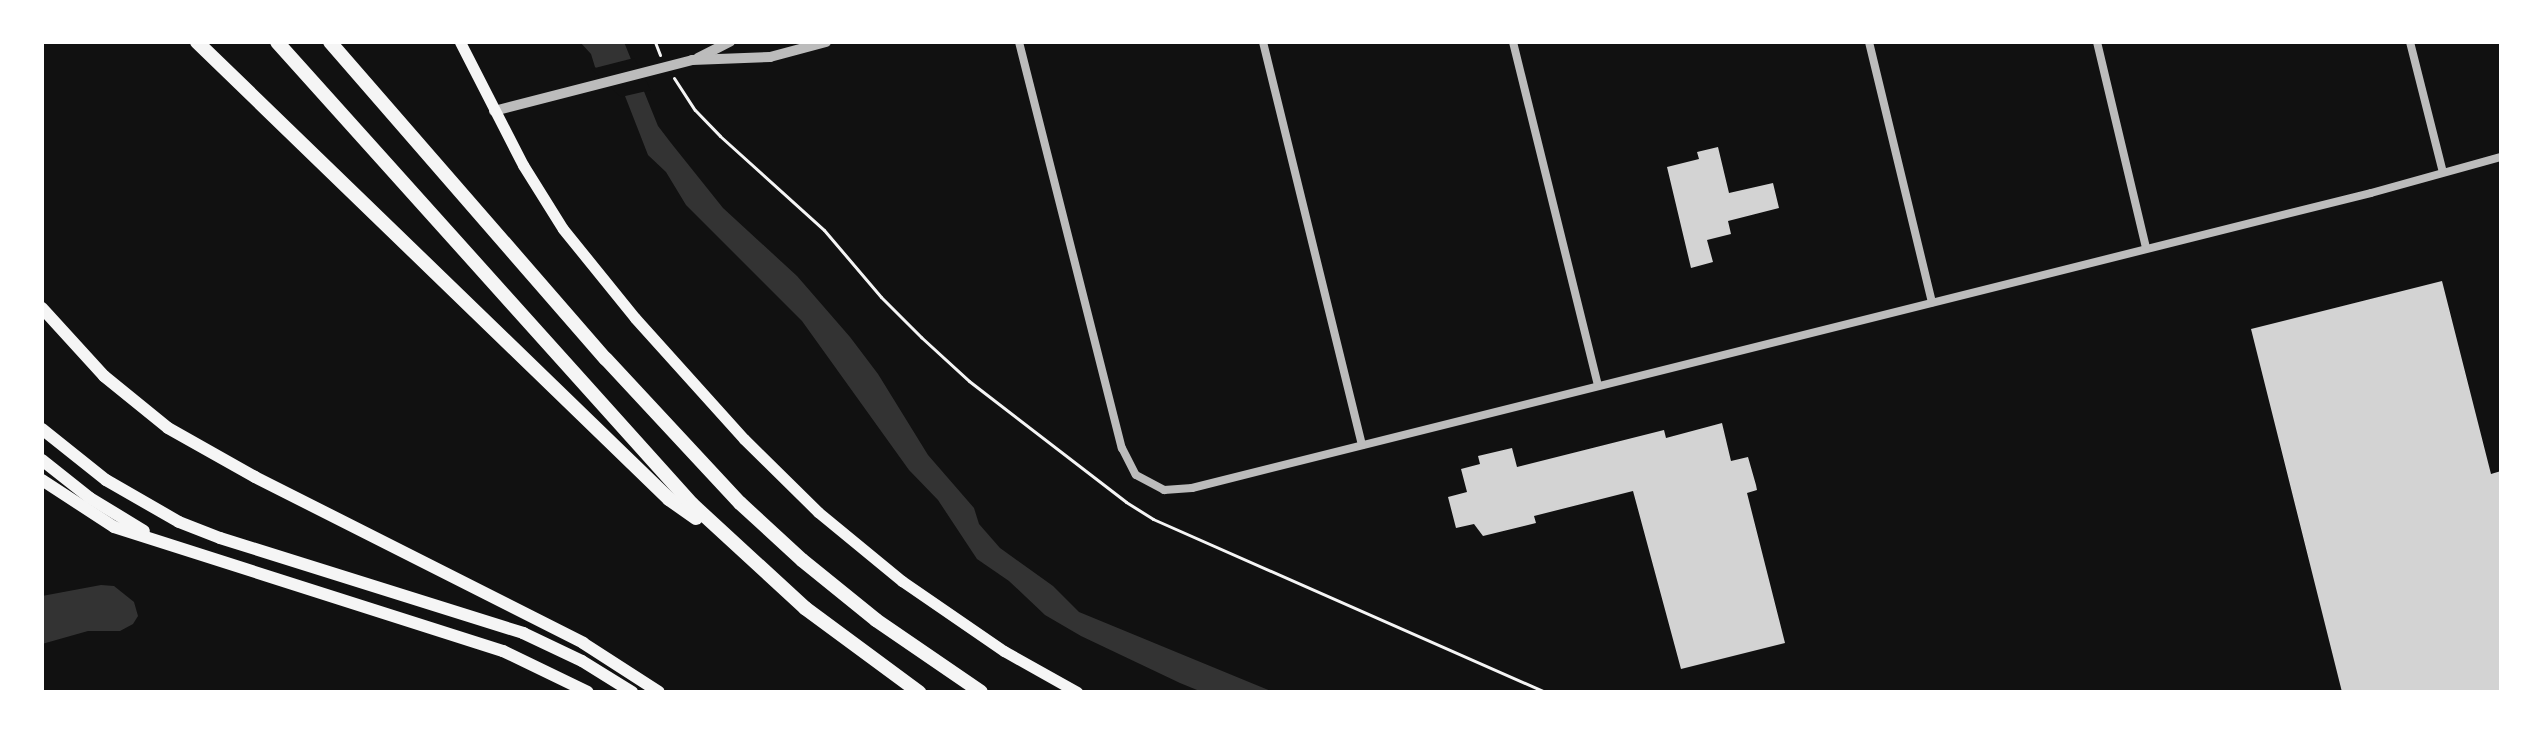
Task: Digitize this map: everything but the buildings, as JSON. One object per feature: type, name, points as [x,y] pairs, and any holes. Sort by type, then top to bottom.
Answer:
[{"type":"highway","points":[[197,42],[669,499],[729,541]]},
{"type":"highway","points":[[277,42],[559,360],[729,541],[824,624],[919,692]]},
{"type":"highway","points":[[330,42],[596,348],[740,503],[802,560],[876,620],[981,692]]},
{"type":"main road","points":[[460,42],[537,190],[587,260],[702,395],[781,477],[856,545],[921,596],[1004,651],[1077,692]]},
{"type":"main road","points":[[42,308],[104,376],[168,428],[255,477],[583,643],[659,692]]},
{"type":"main road","points":[[42,429],[106,480],[179,522],[220,538],[523,633],[582,661],[632,692]]},
{"type":"main road","points":[[42,460],[90,498],[166,543]]},
{"type":"main road","points":[[42,480],[114,527],[255,575],[503,651],[588,692]]},
{"type":"street","points":[[494,111],[692,60],[730,42]]},
{"type":"street","points":[[692,60],[770,57],[826,42]]},
{"type":"street","points":[[1019,42],[1122,448],[1128,465],[1150,485],[1164,490],[1192,488],[2371,193],[2501,157]]},
{"type":"street","points":[[1263,42],[1362,445]]},
{"type":"street","points":[[1513,42],[1598,386]]},
{"type":"street","points":[[1869,42],[1932,303]]},
{"type":"street","points":[[2097,42],[2146,248]]},
{"type":"street","points":[[2410,42],[2443,172]]},
{"type":"lane","points":[[153,692],[195,692]]},
{"type":"path","points":[[655,42],[663,63]]},
{"type":"path","points":[[672,75],[712,127],[824,230],[881,297],[921,337],[969,381],[1126,502],[1153,519],[1546,692]]},
{"type":"shaded area","points":[[580,42],[624,42],[658,126],[723,208],[797,276],[850,337],[878,374],[928,455],[974,508],[979,524],[1000,548],[1053,586],[1079,612],[1273,692],[1202,692],[1180,683],[1081,636],[1045,615],[1009,581],[977,559],[938,500],[909,470],[802,321],[686,205],[666,172],[648,155],[625,96],[595,67],[591,54]]},
{"type":"shaded area","points":[[101,585],[114,586],[134,602],[138,616],[133,624],[120,631],[88,631],[42,644],[42,596]]},
{"type":"pier","points":[[634,58],[651,90],[621,97],[591,69]]}]
